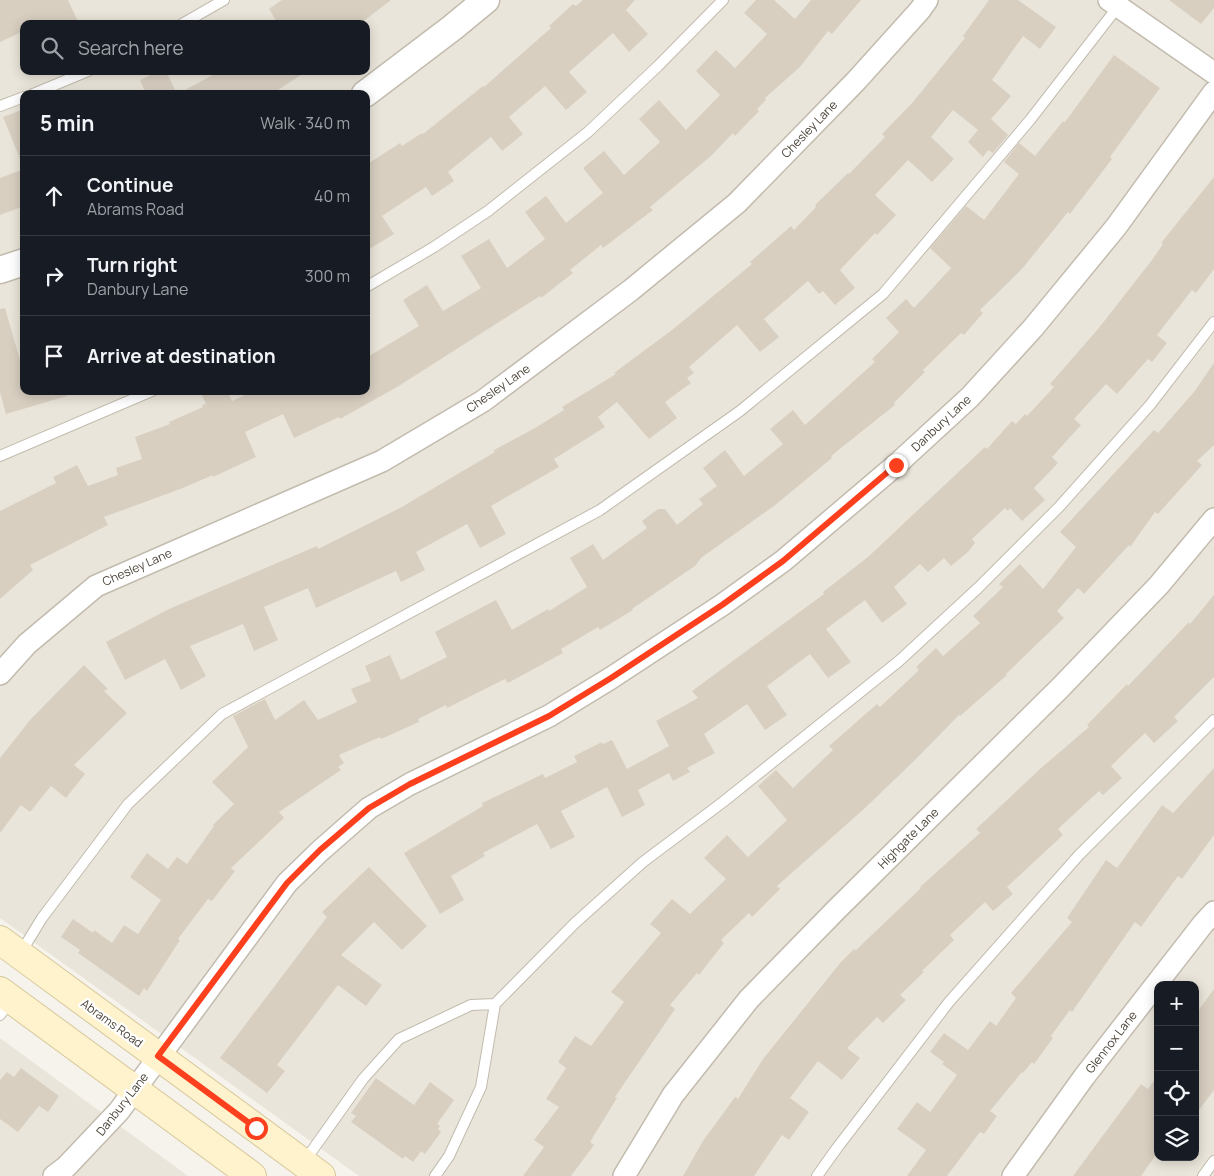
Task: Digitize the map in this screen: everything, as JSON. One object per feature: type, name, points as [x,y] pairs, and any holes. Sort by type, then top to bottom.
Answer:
[{"type":"main road","name":"Abrams Road","points":[[10,947],[312,1169]]},
{"type":"main road","points":[[4,1002],[134,1090],[252,1176]]},
{"type":"street","points":[[370,90],[486,0]]},
{"type":"street","name":"Chesley Lane","points":[[0,674],[27,644],[96,586],[382,461],[482,401],[632,290],[737,203],[856,80],[927,0]]},
{"type":"street","points":[[1117,2],[1214,73]]},
{"type":"street","name":"Danbury Lane","points":[[54,1176],[66,1167],[105,1127],[287,883],[320,850],[369,808],[410,784],[549,716],[722,605],[783,561],[896,465],[970,397],[1051,307],[1116,227],[1214,92]]},
{"type":"street","points":[[0,270],[20,263]]},
{"type":"street","name":"Highgate Lane","points":[[624,1176],[673,1095],[748,998],[1061,687],[1159,585],[1214,519]]},
{"type":"street","name":"Glennox Lane","points":[[1013,1176],[1084,1077],[1214,912]]},
{"type":"lane","points":[[189,20],[224,0]]},
{"type":"lane","points":[[370,285],[434,247],[488,211],[588,132],[658,66],[723,0]]},
{"type":"lane","points":[[10,947],[42,918],[128,804],[222,714],[600,510],[740,411],[883,294],[1030,120],[1117,2]]},
{"type":"lane","points":[[43,90],[78,75]]},
{"type":"lane","points":[[0,106],[20,98]]},
{"type":"lane","points":[[435,1176],[449,1156],[481,1087],[495,1004],[575,923],[643,862],[723,802],[899,661],[978,588],[1072,493],[1150,405],[1214,322]]},
{"type":"lane","points":[[0,456],[143,395]]},
{"type":"lane","points":[[817,1176],[949,1002],[1079,855],[1214,720]]},
{"type":"lane","points":[[312,1169],[363,1078],[399,1040],[471,1005],[495,1004]]},
{"type":"lane","points":[[1203,1176],[1214,1161]]},
{"type":"shaded area","points":[[0,0],[1214,0],[1214,1176],[359,1176],[0,918]]},
{"type":"shaded area","points":[[0,1038],[188,1176],[0,1176]]},
{"type":"building","points":[[0,0],[68,0],[77,20],[20,20],[20,33],[0,42]]},
{"type":"building","points":[[282,0],[391,0],[365,20],[276,20],[269,9]]},
{"type":"building","points":[[583,0],[635,0],[626,10],[648,34],[629,52],[613,33],[569,72],[587,92],[566,110],[545,86],[509,117],[523,134],[502,151],[491,137],[448,172],[454,181],[432,196],[426,187],[382,216],[394,234],[370,249],[370,162],[400,143],[402,146],[423,134],[484,87],[551,28],[549,26],[573,4],[576,6]]},
{"type":"building","points":[[756,0],[774,0],[795,19],[811,0],[861,0],[832,34],[828,31],[800,67],[765,98],[766,100],[757,109],[759,111],[735,136],[733,133],[711,156],[650,207],[653,210],[603,248],[601,245],[570,270],[573,273],[541,298],[540,296],[397,387],[340,419],[339,417],[294,438],[283,414],[245,432],[256,457],[213,477],[213,475],[104,517],[108,525],[30,565],[33,570],[0,599],[0,511],[56,483],[53,477],[77,465],[88,486],[118,475],[116,468],[142,459],[135,437],[170,424],[169,422],[203,407],[202,405],[206,404],[202,395],[229,395],[232,401],[245,395],[370,395],[370,356],[419,326],[403,300],[427,285],[443,311],[481,288],[461,256],[489,239],[507,268],[545,239],[525,212],[546,196],[566,223],[603,193],[583,168],[604,151],[624,175],[660,142],[639,119],[659,100],[686,130],[720,95],[696,71],[716,50],[735,68],[767,34],[744,13]]},
{"type":"building","points":[[989,0],[1018,0],[1056,27],[1040,49],[1023,36],[992,80],[1011,96],[991,119],[1008,135],[993,153],[988,150],[983,157],[968,142],[978,130],[953,110],[931,137],[954,159],[932,182],[908,160],[875,195],[896,215],[877,235],[875,233],[840,270],[855,288],[835,305],[823,291],[819,294],[808,281],[764,319],[779,337],[760,352],[737,325],[689,367],[694,373],[687,378],[691,383],[665,402],[677,418],[649,439],[617,402],[598,417],[605,427],[554,459],[559,467],[491,506],[506,534],[480,548],[467,524],[416,552],[425,570],[401,582],[396,571],[316,608],[308,588],[264,607],[278,640],[254,651],[243,624],[190,646],[206,676],[181,690],[165,659],[125,680],[106,642],[169,609],[317,546],[318,549],[400,508],[495,452],[494,450],[564,410],[562,407],[616,374],[614,373],[672,330],[752,264],[750,262],[791,226],[794,230],[816,207],[815,205],[885,137],[882,134],[913,102],[965,38],[963,36]]},
{"type":"building","points":[[1169,0],[1214,0],[1214,8],[1201,24]]},
{"type":"building","points":[[1114,55],[1160,88],[1110,157],[1112,159],[1070,214],[1068,212],[1022,269],[980,310],[983,313],[964,335],[961,333],[923,370],[925,372],[894,403],[895,405],[831,456],[832,458],[774,506],[701,558],[695,566],[633,610],[600,630],[598,627],[561,649],[563,653],[508,683],[505,679],[447,708],[446,705],[418,719],[419,722],[339,755],[344,763],[338,767],[341,770],[279,812],[284,818],[231,868],[235,871],[212,901],[208,899],[178,939],[180,940],[147,991],[144,988],[139,996],[78,953],[80,950],[61,937],[73,919],[93,933],[94,930],[112,943],[124,925],[138,934],[161,900],[130,877],[147,853],[168,869],[177,857],[187,864],[213,825],[234,804],[212,782],[248,747],[233,716],[265,699],[275,720],[304,700],[318,720],[357,702],[351,689],[371,681],[365,666],[390,655],[401,680],[447,657],[435,632],[496,600],[512,630],[548,609],[549,611],[587,587],[570,558],[593,544],[603,560],[647,528],[642,521],[658,509],[665,509],[677,525],[703,504],[699,499],[717,486],[703,468],[725,450],[744,476],[783,444],[770,429],[793,410],[805,425],[875,362],[872,359],[899,332],[886,318],[906,299],[914,308],[951,268],[930,248],[966,206],[984,220],[1019,174],[1004,162],[1019,143],[1035,156],[1063,121],[1065,122]]},
{"type":"building","points":[[151,75],[168,75],[175,90],[144,90],[140,80]]},
{"type":"building","points":[[213,75],[301,75],[278,90],[185,90]]},
{"type":"building","points":[[20,111],[20,159],[3,117]]},
{"type":"building","points":[[20,170],[20,208],[0,215],[0,178]]},
{"type":"building","points":[[1214,177],[1214,269],[1196,293],[1192,290],[1157,335],[1167,343],[1152,362],[1148,359],[1117,394],[1106,384],[1074,419],[1081,425],[1052,457],[1058,463],[1034,488],[1045,500],[1022,521],[1010,508],[1008,511],[1005,508],[972,539],[975,543],[968,552],[951,566],[944,558],[928,572],[920,564],[894,587],[907,604],[882,623],[865,600],[826,629],[851,662],[828,678],[810,654],[767,686],[787,715],[765,730],[747,704],[704,734],[715,753],[687,768],[690,772],[673,781],[669,773],[638,790],[645,805],[622,817],[607,787],[561,811],[575,837],[551,849],[537,824],[483,853],[485,856],[451,876],[464,900],[440,914],[404,853],[483,806],[482,803],[543,774],[545,778],[577,762],[574,756],[602,742],[603,744],[612,740],[627,769],[669,746],[656,721],[698,698],[692,691],[824,594],[823,592],[868,557],[985,447],[987,449],[1012,421],[1016,424],[1025,414],[1027,416],[1054,387],[1050,384],[1098,329],[1152,260],[1163,244],[1161,243]]},
{"type":"building","points":[[5,308],[20,360],[20,395],[67,396],[6,414],[0,392],[0,309]]},
{"type":"building","points":[[1214,363],[1214,445],[1197,461],[1202,465],[1158,514],[1155,512],[1130,547],[1129,545],[1084,594],[1078,588],[1057,611],[1064,618],[1007,675],[959,715],[864,809],[777,886],[780,889],[752,917],[749,913],[721,940],[724,943],[699,975],[697,973],[670,1005],[675,1009],[615,1097],[617,1098],[590,1142],[594,1145],[571,1176],[523,1176],[544,1147],[534,1140],[559,1107],[546,1099],[566,1068],[558,1062],[575,1036],[591,1046],[624,1002],[611,992],[661,933],[650,924],[672,899],[690,914],[726,879],[704,858],[727,835],[748,857],[787,820],[758,786],[776,770],[793,788],[833,750],[829,746],[877,704],[880,707],[919,670],[916,667],[936,648],[943,656],[980,623],[973,616],[1003,587],[999,584],[1020,564],[1043,589],[1076,547],[1060,532],[1154,430],[1158,433],[1194,392]]},
{"type":"building","points":[[1214,595],[1214,677],[1174,717],[1178,721],[1154,743],[1145,733],[1111,766],[1122,778],[1103,795],[1099,791],[1058,829],[1063,835],[1007,887],[1013,894],[993,911],[985,902],[950,935],[954,940],[900,995],[906,1000],[883,1023],[877,1017],[847,1048],[860,1058],[842,1080],[818,1061],[790,1098],[809,1112],[789,1140],[782,1135],[754,1176],[683,1176],[703,1141],[735,1097],[738,1099],[763,1059],[841,962],[980,833],[976,829],[1040,769],[1089,727],[1087,725],[1127,684],[1128,686],[1189,622],[1190,624]]},
{"type":"building","points":[[84,665],[108,689],[104,691],[127,713],[74,765],[85,774],[66,798],[51,786],[30,812],[21,805],[0,833],[0,758],[30,720]]},
{"type":"building","points":[[1214,768],[1214,835],[1182,879],[1178,876],[1141,927],[1135,922],[1072,1012],[1070,1010],[1051,1036],[1053,1038],[1034,1064],[1032,1062],[1022,1072],[990,1111],[997,1116],[984,1134],[980,1132],[947,1176],[907,1176],[926,1150],[897,1129],[917,1102],[930,1112],[957,1075],[930,1052],[944,1033],[968,1050],[990,1021],[996,1026],[1016,998],[1011,993],[1072,922],[1067,918],[1106,860],[1117,868],[1162,805],[1173,813]]},
{"type":"building","points":[[369,867],[427,926],[402,950],[374,922],[341,955],[382,985],[366,1006],[338,985],[277,1065],[285,1071],[267,1093],[220,1058],[327,917],[322,912]]},
{"type":"building","points":[[1214,989],[1214,1090],[1199,1110],[1199,1026],[1199,1010]]},
{"type":"building","points":[[21,1068],[59,1096],[48,1112],[39,1106],[18,1132],[0,1119],[0,1080],[7,1072],[14,1077]]},
{"type":"building","points":[[376,1078],[414,1105],[430,1082],[454,1100],[437,1124],[440,1126],[438,1129],[441,1132],[425,1154],[421,1151],[413,1162],[405,1156],[403,1159],[351,1122],[356,1116],[351,1113]]},
{"type":"building","points":[[1154,1081],[1154,1158],[1141,1176],[1073,1176],[1141,1084],[1148,1089]]},
{"type":"route","points":[[256,1128],[158,1056],[287,883],[320,850],[369,808],[410,784],[549,716],[722,605],[783,561],[896,465]]}]
